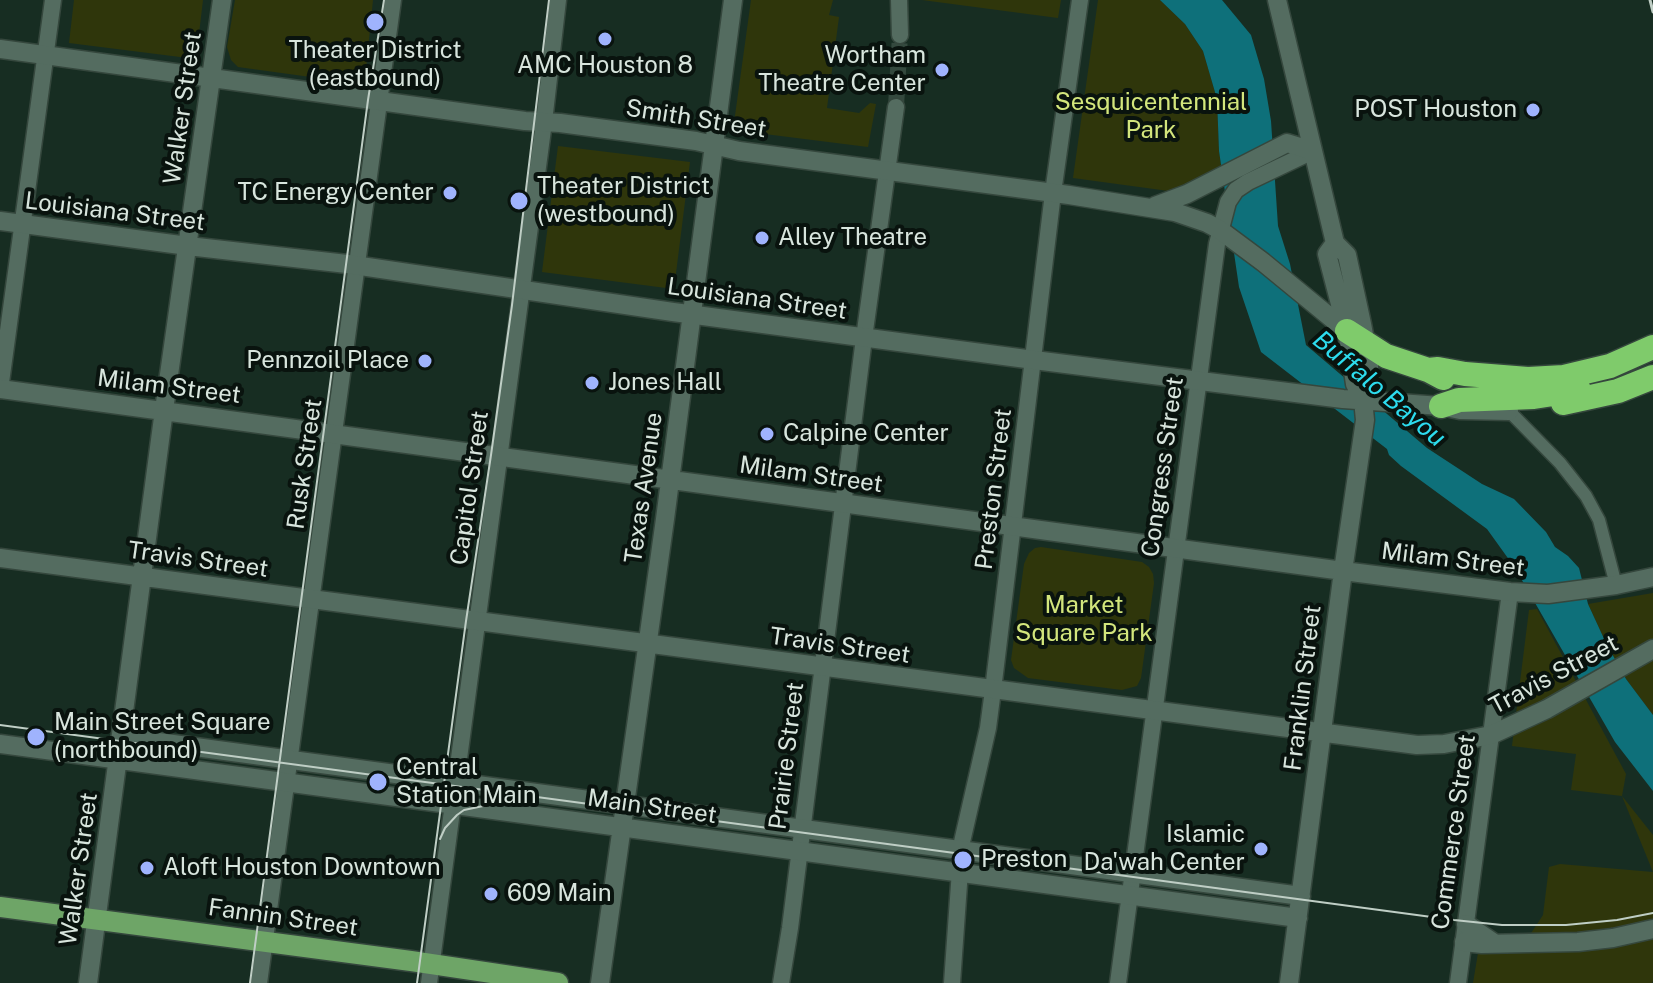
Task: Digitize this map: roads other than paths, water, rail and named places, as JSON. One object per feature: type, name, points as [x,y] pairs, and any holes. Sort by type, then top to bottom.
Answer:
[{"type":"highway","points":[[1356,338],[1386,356],[1433,370],[1528,379],[1564,377],[1610,366],[1653,347]]},
{"type":"highway","points":[[1508,404],[1591,388],[1653,364]]},
{"type":"highway","points":[[1433,370],[1474,398]]},
{"type":"highway","points":[[1441,406],[1474,398],[1530,410],[1592,398],[1653,377]]},
{"type":"main road","name":"Walker Street","points":[[88,983],[222,0]]},
{"type":"main road","name":"Texas Avenue","points":[[600,983],[733,0]]},
{"type":"main road","name":"Franklin Street","points":[[1277,0],[1335,243],[1347,255],[1359,308],[1356,338]]},
{"type":"main road","name":"Smith Street","points":[[0,49],[379,102],[696,141],[1152,207],[1193,217],[1220,230],[1356,338]]},
{"type":"main road","points":[[1152,207],[1288,152],[1287,143],[1313,151]]},
{"type":"main road","name":"Louisiana Street","points":[[0,221],[357,266],[1034,360],[1343,399],[1441,406]]},
{"type":"main road","name":"Franklin Street","points":[[1289,983],[1365,420],[1363,400],[1369,385],[1356,338],[1336,292],[1327,254],[1335,243]]},
{"type":"main road","name":"Milam Street","points":[[0,389],[1510,592],[1548,594],[1653,577]]},
{"type":"main road","name":"Travis Street","points":[[0,558],[1417,745],[1468,741],[1491,735],[1547,709],[1653,649]]},
{"type":"main road","name":"Milam Street","points":[[1607,586],[1653,587]]},
{"type":"main road","name":"Main Street","points":[[121,737],[1301,896]]},
{"type":"main road","name":"Main Street","points":[[0,744],[1298,918]]},
{"type":"main road","name":"Fannin Street","points":[[0,907],[265,943],[430,974],[558,983]]},
{"type":"main road","points":[[1465,933],[1497,943],[1578,942],[1653,929]]},
{"type":"street","points":[[0,389],[53,0]]},
{"type":"street","name":"Rusk Street","points":[[259,983],[393,0]]},
{"type":"street","name":"Capitol Street","points":[[430,974],[558,0]]},
{"type":"street","points":[[899,0],[900,35]]},
{"type":"street","name":"Preston Street","points":[[952,983],[961,850],[988,728],[1053,193],[1080,0]]},
{"type":"street","name":"Prairie Street","points":[[781,983],[896,107]]},
{"type":"street","name":"Congress Street","points":[[1118,983],[1220,230],[1228,202],[1236,190],[1288,152]]},
{"type":"street","points":[[1508,404],[1586,496],[1599,520],[1607,586]]},
{"type":"street","name":"Commerce Street","points":[[1458,983],[1510,592]]},
{"type":"water","points":[[1160,0],[1222,0],[1251,35],[1264,79],[1271,121],[1278,226],[1290,264],[1306,345],[1427,448],[1482,484],[1514,499],[1546,532],[1555,547],[1579,568],[1588,604],[1606,643],[1626,679],[1653,715],[1653,791],[1615,742],[1515,568],[1487,529],[1401,466],[1387,449],[1261,352],[1239,287],[1219,151],[1217,99],[1203,51],[1185,24]]},
{"type":"tunnel","points":[[896,107],[900,35]]},
{"type":"tram line","points":[[250,983],[384,0]]},
{"type":"tram line","points":[[417,983],[512,305],[549,0]]},
{"type":"tram line","points":[[0,725],[1454,920],[1502,925],[1566,925],[1653,913]]},
{"type":"tram line","points":[[440,839],[445,828],[464,810],[488,805],[514,805]]},
{"type":"railway","points":[[1650,0],[1653,12]]},
{"type":"place","name":"Theater District (eastbound)","points":[[375,22]]},
{"type":"place","name":"AMC Houston 8","points":[[605,39]]},
{"type":"place","name":"Wortham Theatre Center","points":[[942,70]]},
{"type":"place","name":"POST Houston","points":[[1533,110]]},
{"type":"place","name":"TC Energy Center","points":[[450,193]]},
{"type":"place","name":"Theater District (westbound)","points":[[519,201]]},
{"type":"place","name":"Alley Theatre","points":[[762,238]]},
{"type":"place","name":"Pennzoil Place","points":[[425,361]]},
{"type":"place","name":"Jones Hall","points":[[592,383]]},
{"type":"place","name":"Calpine Center","points":[[767,434]]},
{"type":"place","name":"Main Street Square (northbound)","points":[[36,737]]},
{"type":"place","name":"Central Station Main","points":[[378,782]]},
{"type":"place","name":"Islamic Da'wah Center","points":[[1261,849]]},
{"type":"place","name":"Preston","points":[[963,860]]},
{"type":"place","name":"Aloft Houston Downtown","points":[[147,868]]},
{"type":"place","name":"609 Main","points":[[491,894]]},
{"type":"park label","name":"Sesquicentennial Park","points":[[1151,117]]},
{"type":"park label","name":"Market Square Park","points":[[1084,620]]},
{"type":"water label","name":"Buffalo Bayou","points":[[1379,389]]}]
